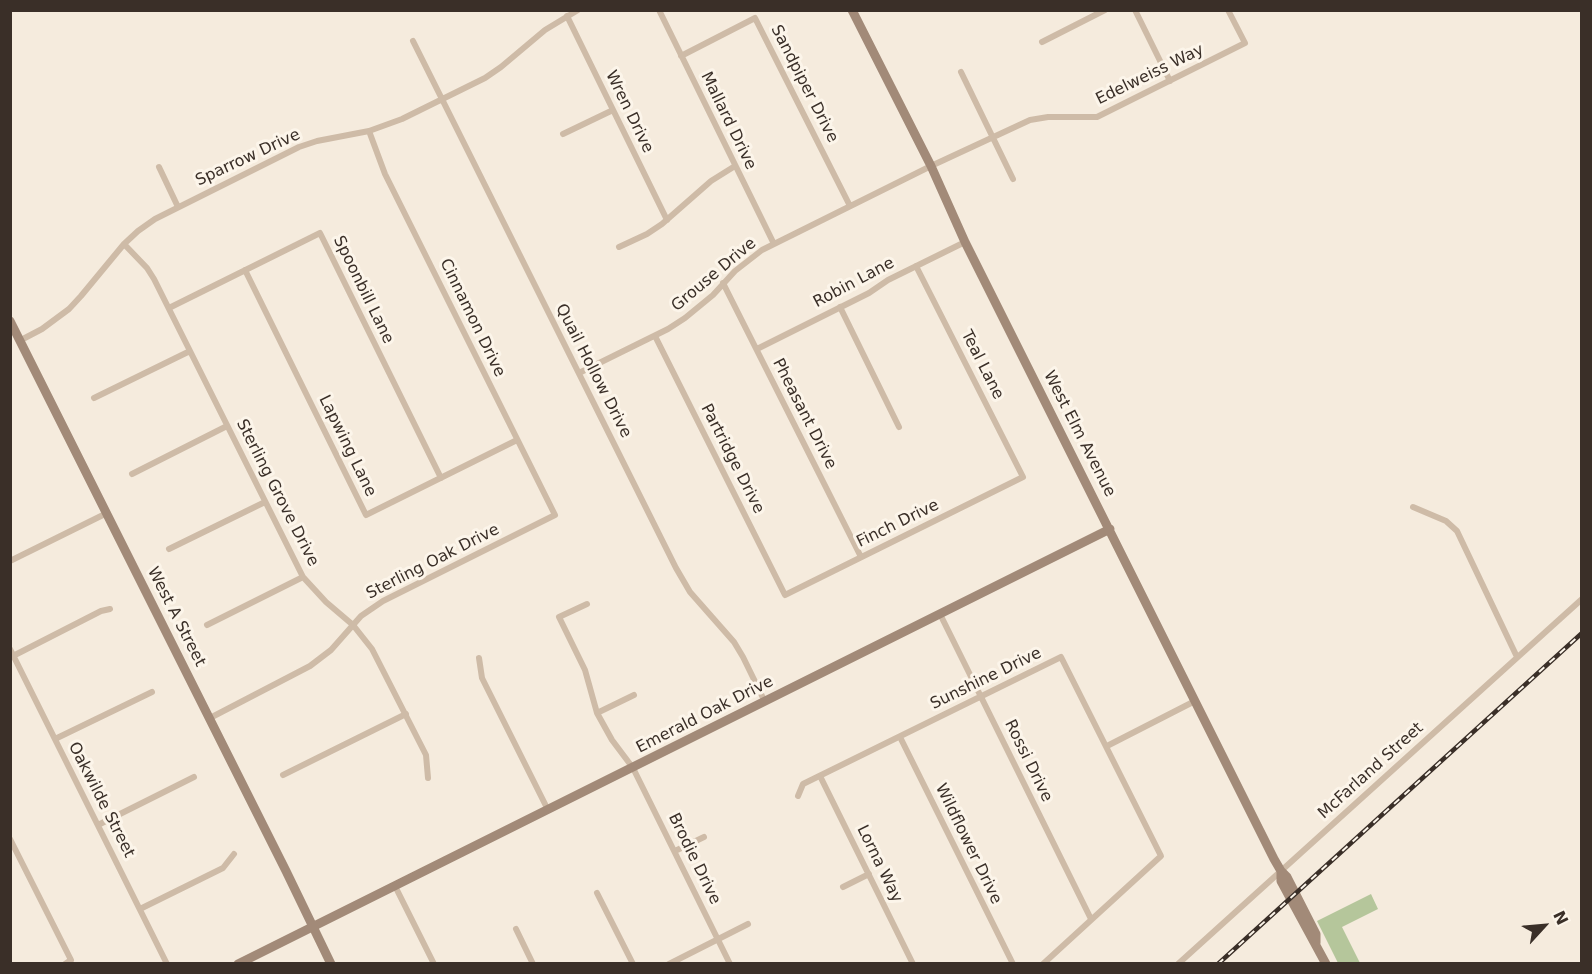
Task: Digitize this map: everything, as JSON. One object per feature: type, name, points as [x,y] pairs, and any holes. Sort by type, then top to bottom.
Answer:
[{"type":"street","name":"Sparrow Drive","points":[[21,340],[69,309],[124,244],[155,219],[299,147],[369,130],[402,119],[485,78],[540,34],[578,10]]},
{"type":"street","name":"Mallard Drive","points":[[658,10],[774,244]]},
{"type":"street","name":"West Elm Avenue","points":[[852,10],[931,166],[965,242],[1281,871],[1281,881],[1293,895],[1310,936],[1326,963]]},
{"type":"street","points":[[1042,42],[1105,10]]},
{"type":"street","points":[[1135,10],[1170,81]]},
{"type":"street","name":"Edelweiss Way","points":[[931,166],[1030,120],[1048,117],[1096,117],[1245,43],[1228,10]]},
{"type":"street","name":"Wren Drive","points":[[567,16],[668,220]]},
{"type":"street","name":"Sandpiper Drive","points":[[681,56],[756,18],[850,206]]},
{"type":"street","name":"Quail Hollow Drive","points":[[414,41],[682,579],[734,642],[765,702]]},
{"type":"street","points":[[961,72],[1013,179]]},
{"type":"street","points":[[564,134],[613,110]]},
{"type":"street","name":"Cinnamon Drive","points":[[369,130],[385,174],[555,515]]},
{"type":"street","points":[[619,248],[668,220],[711,181],[735,166]]},
{"type":"street","name":"Grouse Drive","points":[[579,373],[655,336],[685,318],[701,306],[750,259],[774,244],[931,166]]},
{"type":"street","points":[[159,167],[178,207]]},
{"type":"street","name":"Spoonbill Lane","points":[[169,308],[320,233],[441,478]]},
{"type":"street","name":"Robin Lane","points":[[756,349],[965,242]]},
{"type":"street","name":"Sterling Grove Drive","points":[[124,244],[147,268],[154,279],[303,577],[326,602],[353,625],[372,649],[426,755],[428,778]]},
{"type":"street","name":"Teal Lane","points":[[916,266],[1023,477]]},
{"type":"street","name":"Lapwing Lane","points":[[245,270],[366,515],[518,440]]},
{"type":"street","name":"Pheasant Drive","points":[[723,283],[861,557]]},
{"type":"street","points":[[840,308],[899,427]]},
{"type":"street","name":"West A Street","points":[[10,321],[331,963]]},
{"type":"street","name":"Partridge Drive","points":[[655,336],[785,595]]},
{"type":"street","points":[[94,398],[190,351]]},
{"type":"street","points":[[132,474],[227,426]]},
{"type":"street","name":"Finch Drive","points":[[785,595],[1023,477]]},
{"type":"street","points":[[169,549],[265,502]]},
{"type":"street","points":[[1413,507],[1446,521],[1457,531],[1517,657]]},
{"type":"street","points":[[10,561],[107,513]]},
{"type":"street","name":"Sterling Oak Drive","points":[[210,718],[310,666],[331,650],[372,608],[383,601],[555,515]]},
{"type":"street","name":"Emerald Oak Drive","points":[[238,963],[1110,529]]},
{"type":"street","points":[[207,624],[303,577]]},
{"type":"street","name":"McFarland Street","points":[[1178,963],[1581,598]]},
{"type":"street","name":"Brodie Drive","points":[[586,604],[559,617],[585,670],[597,713],[612,740],[633,768],[730,963]]},
{"type":"street","points":[[12,654],[101,611],[110,609]]},
{"type":"street","name":"Rossi Drive","points":[[940,614],[1091,919]]},
{"type":"street","name":"Oakwilde Street","points":[[12,654],[167,963]]},
{"type":"street","name":"Sunshine Drive","points":[[798,796],[803,784],[1061,657],[1161,856],[1091,919]]},
{"type":"street","points":[[479,658],[482,678],[548,810]]},
{"type":"street","points":[[55,740],[152,692]]},
{"type":"street","points":[[597,713],[634,695]]},
{"type":"street","points":[[1107,746],[1195,701]]},
{"type":"street","points":[[283,775],[406,714]]},
{"type":"street","name":"Wildflower Drive","points":[[900,736],[1013,963]]},
{"type":"street","name":"Lorna Way","points":[[820,776],[913,963]]},
{"type":"street","points":[[98,825],[195,777]]},
{"type":"street","points":[[675,851],[704,837]]},
{"type":"street","points":[[10,839],[71,960],[65,963]]},
{"type":"street","points":[[140,909],[223,868],[234,854]]},
{"type":"street","points":[[843,887],[869,874]]},
{"type":"street","points":[[395,886],[434,963]]},
{"type":"street","points":[[597,892],[633,963]]},
{"type":"street","points":[[1043,963],[1091,919]]},
{"type":"street","points":[[669,963],[748,924]]},
{"type":"street","points":[[516,929],[533,963]]},
{"type":"green space","points":[[1371,894],[1378,909],[1342,927],[1360,963],[1338,963],[1317,921]]},
{"type":"railway","points":[[1218,964],[1582,633]]}]
